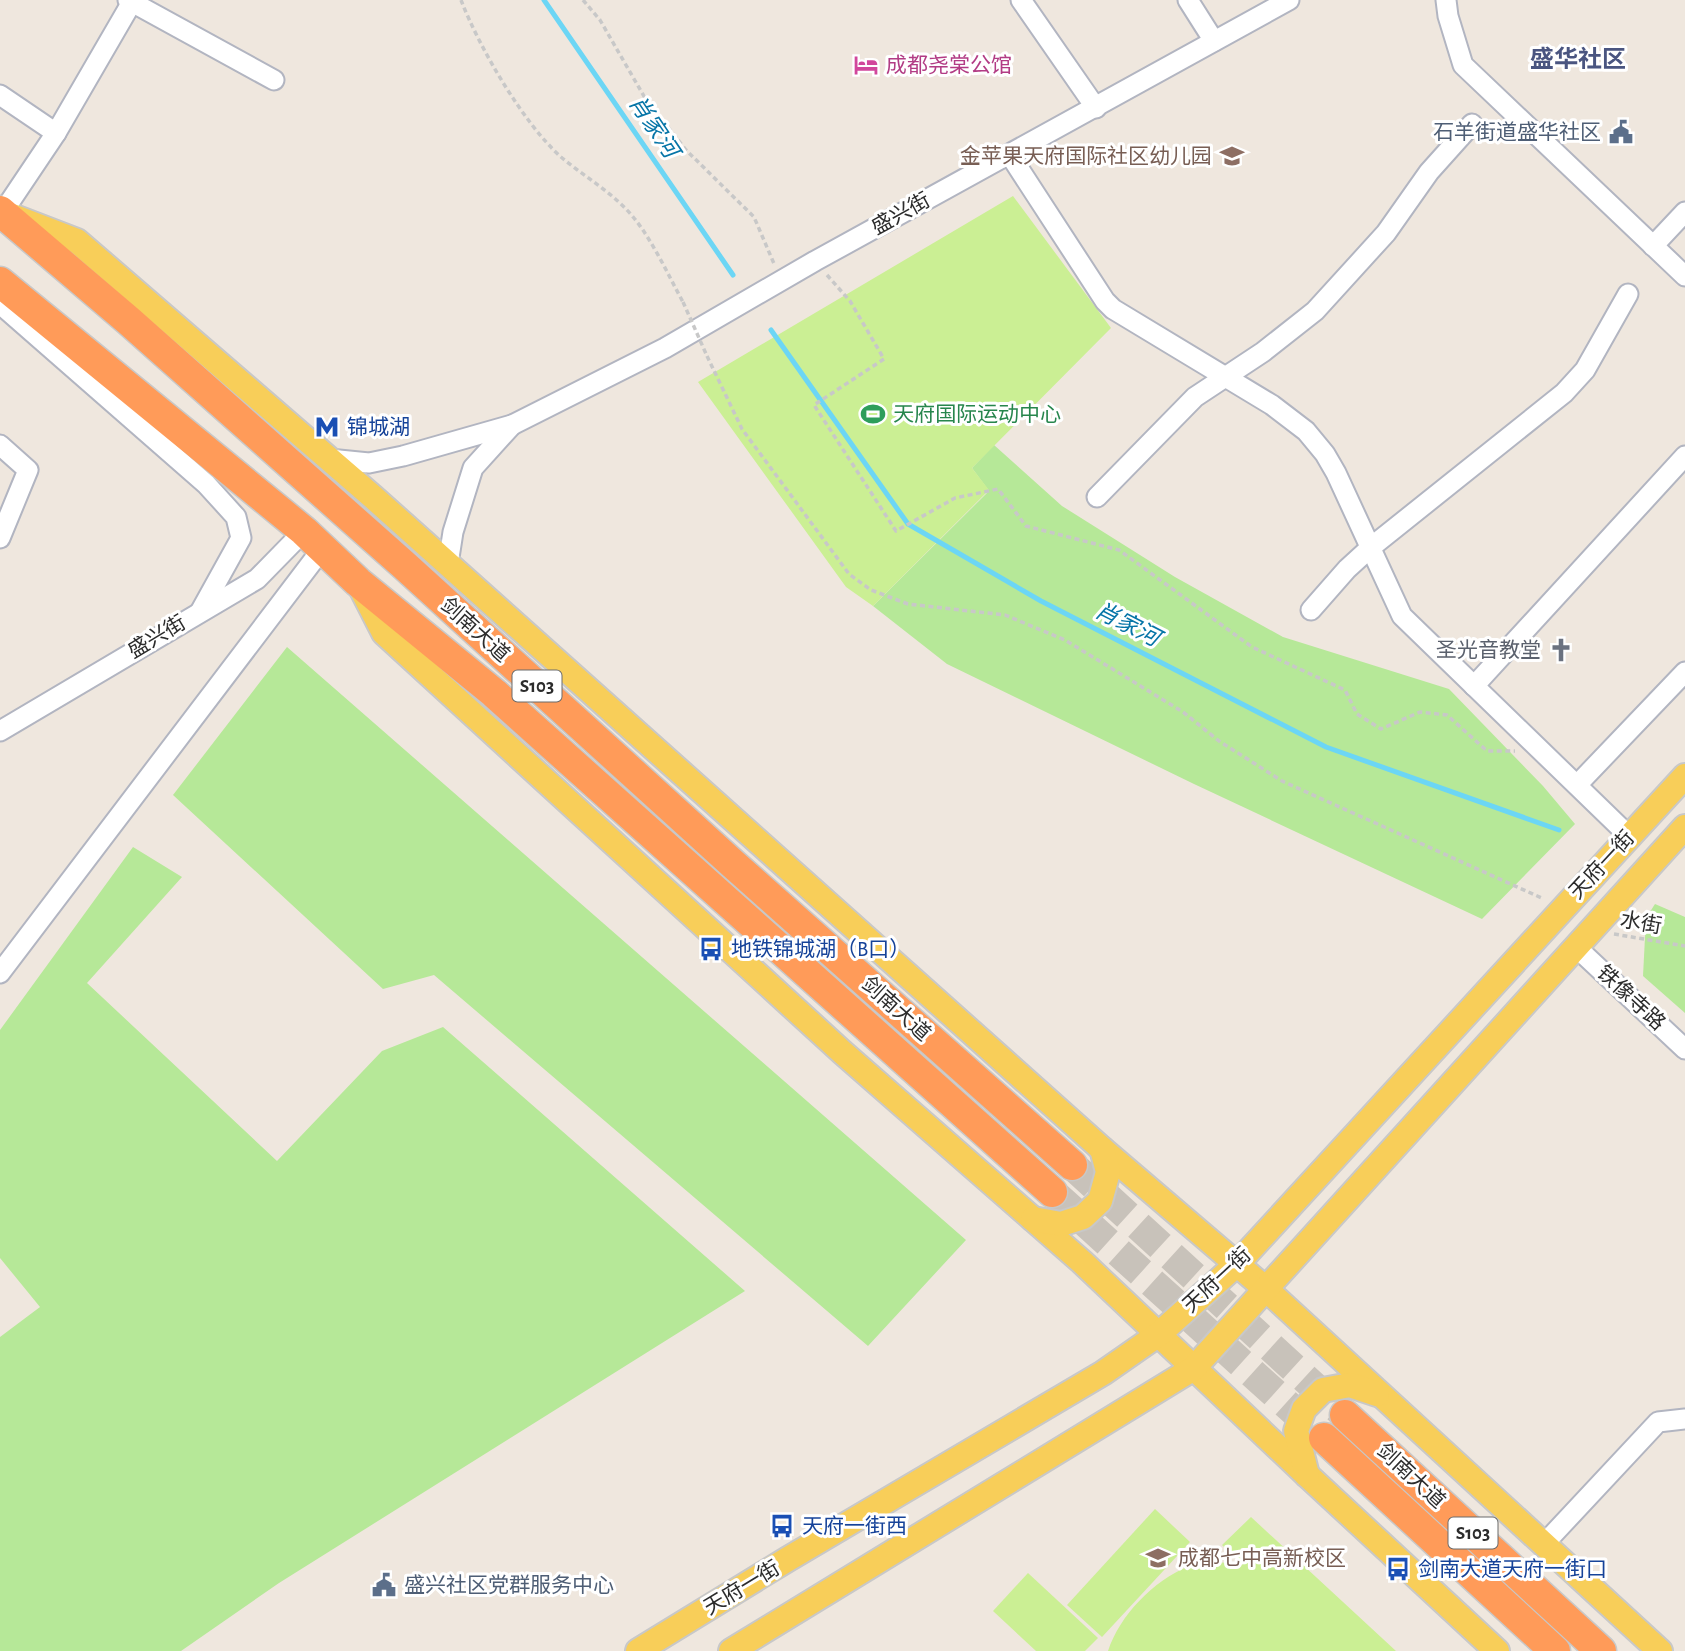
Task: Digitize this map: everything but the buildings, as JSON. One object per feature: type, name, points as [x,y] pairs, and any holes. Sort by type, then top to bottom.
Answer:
[{"type":"highway","name":"剑南大道","points":[[1,211],[283,457],[733,864],[1072,1165]]},
{"type":"highway","name":"剑南大道","points":[[0,282],[494,693],[1052,1192]]},
{"type":"highway","name":"剑南大道","points":[[1345,1415],[1601,1651]]},
{"type":"highway","name":"剑南大道","points":[[1324,1438],[1555,1651]]},
{"type":"main road","points":[[1,211],[77,241],[329,459],[1102,1149],[1267,1290],[1660,1651]]},
{"type":"main road","points":[[358,582],[384,633],[842,1052],[1033,1219],[1159,1334],[1497,1651]]},
{"type":"main road","name":"天府一街","points":[[638,1651],[1103,1373],[1159,1334],[1237,1264],[1685,776]]},
{"type":"main road","name":"天府一街","points":[[731,1651],[1194,1368],[1685,827]]},
{"type":"main road","points":[[1033,1219],[1061,1224],[1083,1217],[1100,1201],[1108,1172],[1102,1149]]},
{"type":"main road","points":[[1307,1475],[1296,1431],[1304,1409],[1323,1390],[1350,1385],[1384,1397]]},
{"type":"street","points":[[1021,0],[1096,108]]},
{"type":"street","points":[[1188,0],[1214,41]]},
{"type":"street","name":"盛兴街","points":[[512,425],[665,348],[815,261],[1289,0]]},
{"type":"street","points":[[1446,0],[1462,65],[1685,276]]},
{"type":"street","points":[[1,211],[56,133],[130,1],[274,80]]},
{"type":"street","points":[[0,95],[56,133]]},
{"type":"street","points":[[1097,497],[1195,397],[1263,352],[1315,311],[1386,233],[1429,172],[1472,124]]},
{"type":"street","points":[[1010,155],[1105,301],[1129,320],[1272,405],[1306,431],[1336,473],[1402,616],[1629,836]]},
{"type":"street","points":[[1653,246],[1685,212]]},
{"type":"street","points":[[1311,610],[1347,569],[1370,548],[1564,393],[1586,370],[1628,294]]},
{"type":"street","points":[[0,304],[206,484],[236,517],[241,538],[200,612]]},
{"type":"street","points":[[329,459],[369,463],[512,425]]},
{"type":"street","points":[[449,564],[453,532],[473,468],[512,425]]},
{"type":"street","points":[[0,445],[28,470],[0,538]]},
{"type":"street","points":[[1474,686],[1685,456]]},
{"type":"street","name":"盛兴街","points":[[0,731],[257,579],[313,540]]},
{"type":"street","points":[[0,973],[313,540]]},
{"type":"street","points":[[1577,785],[1685,672]]},
{"type":"street","name":"铁像寺路","points":[[1584,939],[1685,1049]]},
{"type":"street","points":[[1544,1544],[1658,1422],[1685,1419]]},
{"type":"path","points":[[461,0],[476,37],[531,124],[560,156],[625,208],[653,247],[683,302],[742,429],[849,574],[871,590],[908,604],[1005,615],[1065,640],[1183,712],[1219,741],[1282,781],[1563,907]]},
{"type":"path","points":[[583,0],[600,20],[645,98],[686,150],[754,216],[781,281]]},
{"type":"path","points":[[815,261],[850,301],[884,359],[814,405],[896,531],[955,498],[998,489],[1026,526],[1119,550],[1252,647],[1345,691],[1357,714],[1381,729],[1420,712],[1447,715],[1488,751],[1542,751]]},
{"type":"path","name":"水街","points":[[1584,939],[1685,946]]},
{"type":"green space","name":"天府国际运动中心","points":[[1013,196],[1111,328],[972,468],[989,490],[873,606],[846,587],[698,382]]},
{"type":"green space","points":[[994,445],[1062,506],[1175,577],[1283,637],[1449,689],[1543,786],[1575,824],[1482,919],[947,664],[873,606],[989,491],[972,468]]},
{"type":"green space","points":[[287,647],[966,1240],[868,1346],[434,975],[383,989],[173,795]]},
{"type":"green space","points":[[133,847],[182,877],[87,983],[277,1161],[382,1051],[443,1027],[745,1291],[279,1583],[181,1651],[0,1651],[0,1337],[40,1307],[0,1258],[0,1030]]},
{"type":"green space","points":[[1655,904],[1685,917],[1685,1013],[1643,976],[1646,918]]},
{"type":"green space","points":[[1155,1509],[1190,1542],[1102,1637],[1067,1605]]},
{"type":"green space","points":[[1251,1517],[1396,1651],[1108,1651],[1129,1612],[1151,1590],[1176,1572],[1202,1563],[1243,1565],[1222,1545]]},
{"type":"green space","points":[[1028,1573],[1098,1638],[1085,1651],[1036,1651],[993,1611]]},
{"type":"waterway","name":"肖家河","points":[[544,0],[733,275]]},
{"type":"waterway","name":"肖家河","points":[[771,330],[908,524],[1041,601],[1326,747],[1559,830]]},
{"type":"tunnel","points":[[1072,1165],[1345,1415]]},
{"type":"tunnel","points":[[1052,1192],[1324,1438]]},
{"type":"place","name":"成都尧棠公馆","points":[[866,65]]},
{"type":"place","name":"石羊街道盛华社区","points":[[1621,132]]},
{"type":"place","name":"金苹果天府国际社区幼儿园","points":[[1232,156]]},
{"type":"place","name":"天府国际运动中心","points":[[873,414]]},
{"type":"place","name":"锦城湖","points":[[327,427]]},
{"type":"place","name":"圣光音教堂","points":[[1561,650]]},
{"type":"place","name":"地铁锦城湖（B口）","points":[[711,949]]},
{"type":"place","name":"天府一街西","points":[[782,1526]]},
{"type":"place","name":"成都七中高新校区","points":[[1158,1558]]},
{"type":"place","name":"剑南大道天府一街口","points":[[1398,1569]]},
{"type":"place","name":"盛兴社区党群服务中心","points":[[384,1585]]},
{"type":"district","name":"盛华社区","points":[[1578,60]]}]
